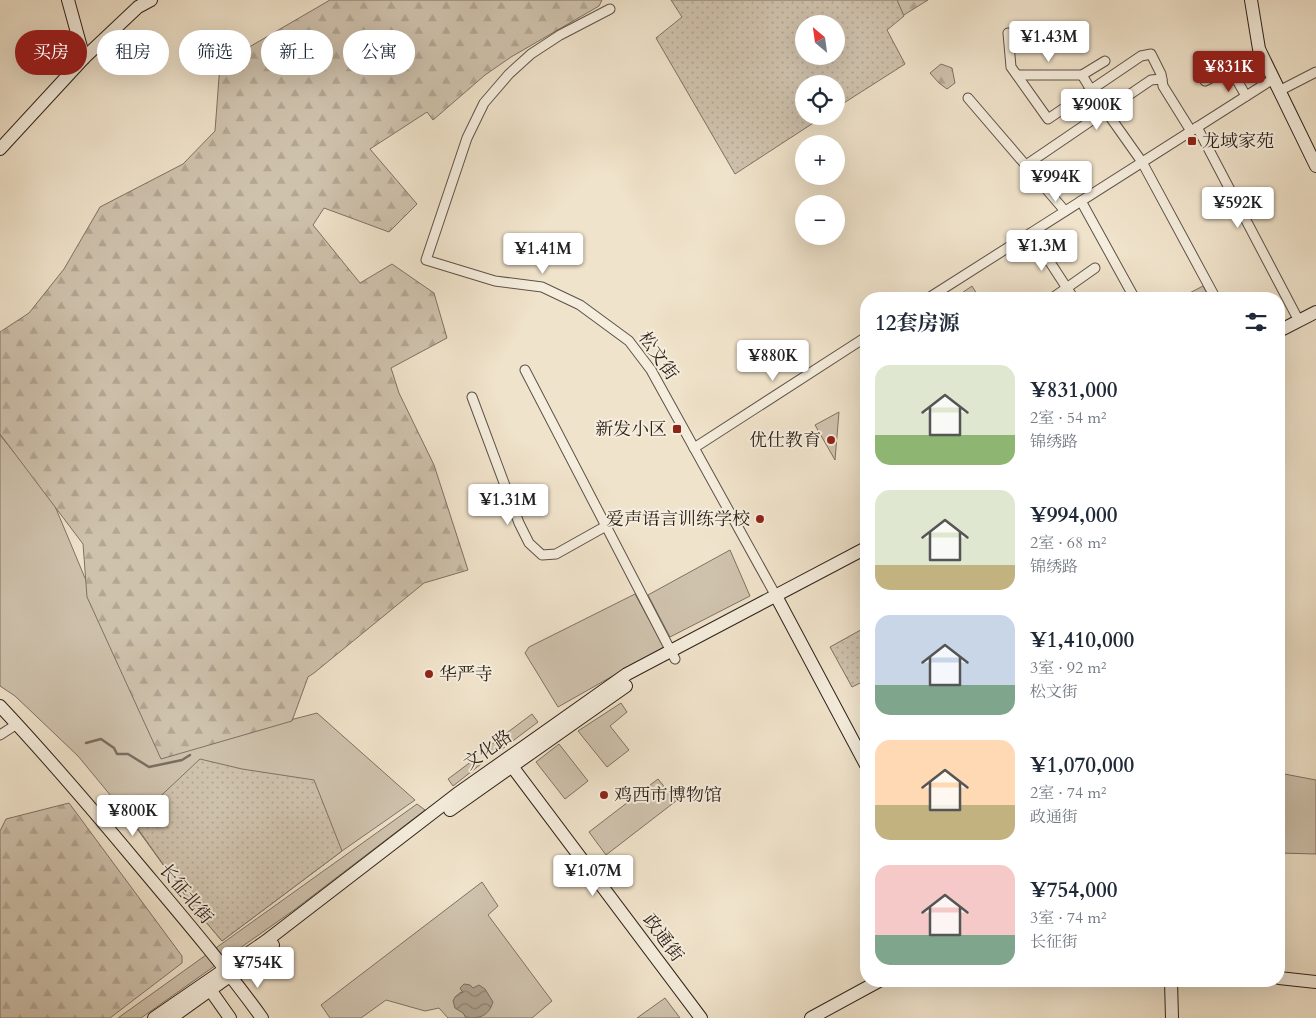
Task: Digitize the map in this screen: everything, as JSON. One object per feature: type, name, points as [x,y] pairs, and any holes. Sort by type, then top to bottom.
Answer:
[{"type":"main road","points":[[68,0],[76,30]]},
{"type":"main road","points":[[87,55],[138,7],[151,0]]},
{"type":"main road","points":[[1251,0],[1259,50],[1315,161]]},
{"type":"main road","points":[[0,149],[68,75]]},
{"type":"main road","points":[[1285,328],[1316,312]]},
{"type":"main road","points":[[1285,338],[1316,322]]},
{"type":"main road","name":"文化路","points":[[778,600],[860,552]]},
{"type":"main road","name":"文化路","points":[[172,1018],[211,991],[266,941],[457,794],[510,762],[627,674],[673,655],[778,600],[860,561]]},
{"type":"main road","name":"松文街","points":[[778,600],[860,754]]},
{"type":"main road","name":"长征北街","points":[[0,706],[43,751],[229,973],[262,1018]]},
{"type":"main road","name":"政通街","points":[[510,762],[701,1018]]},
{"type":"main road","name":"文化路","points":[[154,1018],[229,973]]},
{"type":"main road","points":[[1285,979],[1316,982]]},
{"type":"main road","points":[[811,1018],[868,987]]},
{"type":"main road","points":[[1171,987],[1172,1018]]},
{"type":"main road","points":[[211,991],[230,1018]]},
{"type":"street","name":"松文街","points":[[610,9],[560,35],[531,54],[509,74],[484,103],[467,138],[426,260],[495,281],[542,287],[580,305],[629,341],[651,370],[778,600]]},
{"type":"street","points":[[1008,34],[1011,67],[1048,119],[1141,56],[1151,54],[1161,74],[1164,87],[1194,129],[1283,292]]},
{"type":"street","points":[[1017,75],[1082,75],[1105,61]]},
{"type":"street","points":[[1205,81],[1230,68],[1246,96]]},
{"type":"street","points":[[1280,92],[1316,72]]},
{"type":"street","points":[[1082,75],[1142,162],[1212,292]]},
{"type":"street","points":[[1026,165],[1151,80],[1162,79]]},
{"type":"street","points":[[938,292],[1273,79]]},
{"type":"street","points":[[968,98],[1065,211]]},
{"type":"street","points":[[1081,200],[1132,292]]},
{"type":"street","points":[[1031,232],[1070,292]]},
{"type":"street","points":[[1061,292],[1095,268]]},
{"type":"street","points":[[1285,295],[1299,321]]},
{"type":"street","points":[[694,448],[860,341]]},
{"type":"street","points":[[525,370],[673,655]]},
{"type":"street","points":[[472,397],[519,523],[529,543],[542,555],[556,554],[606,526]]},
{"type":"street","points":[[0,735],[17,724]]},
{"type":"green space","points":[[330,0],[602,0],[599,6],[511,57],[485,75],[433,120],[427,112],[370,149],[417,204],[389,232],[324,208],[313,225],[360,283],[392,264],[434,293],[447,338],[391,368],[399,393],[434,465],[468,570],[424,583],[308,677],[292,721],[161,759],[87,597],[83,544],[0,434],[0,332],[29,313],[64,269],[100,207],[183,164],[215,131],[219,75],[251,75],[251,46],[261,40],[261,75],[333,75],[333,30],[278,30]]},
{"type":"green space","points":[[671,0],[897,0],[904,16],[887,30],[905,64],[845,102],[845,75],[795,75],[795,125],[810,125],[735,174],[656,38],[682,17]]},
{"type":"green space","points":[[889,0],[928,0],[899,18]]},
{"type":"green space","points":[[1033,25],[1044,25],[1045,48],[1035,48]]},
{"type":"green space","points":[[1049,26],[1061,26],[1061,46],[1049,47]]},
{"type":"green space","points":[[941,64],[952,68],[955,83],[947,89],[930,73]]},
{"type":"green space","points":[[972,286],[976,292],[963,292]]},
{"type":"green space","points":[[1203,286],[1206,292],[1191,292]]},
{"type":"green space","points":[[839,412],[835,460],[815,425]]},
{"type":"green space","points":[[0,435],[52,499],[141,712],[164,753],[317,713],[415,800],[342,851],[222,941],[195,909],[130,819],[78,756],[15,696],[0,686]]},
{"type":"green space","points":[[730,550],[750,596],[670,637],[648,595]]},
{"type":"green space","points":[[635,594],[664,647],[558,707],[525,653],[529,647]]},
{"type":"green space","points":[[860,630],[860,683],[852,687],[830,647]]},
{"type":"green space","points":[[621,703],[627,712],[610,726],[629,750],[607,767],[578,731]]},
{"type":"green space","points":[[532,714],[538,722],[494,755],[488,747]]},
{"type":"green space","points":[[559,744],[588,781],[565,799],[536,762]]},
{"type":"green space","points":[[476,758],[481,764],[453,786],[448,779]]},
{"type":"green space","points":[[200,759],[242,769],[314,780],[342,851],[222,941],[195,909],[133,822]]},
{"type":"green space","points":[[1285,774],[1316,780],[1316,854],[1285,853]]},
{"type":"green space","points":[[658,779],[676,801],[606,855],[589,832]]},
{"type":"green space","points":[[69,803],[182,956],[182,963],[110,1018],[0,1018],[0,831],[6,819]]},
{"type":"green space","points":[[417,804],[425,810],[294,910],[141,1018],[118,1018]]},
{"type":"green space","points":[[482,882],[498,906],[488,915],[552,1001],[532,1018],[448,1018],[439,1008],[425,1011],[386,1000],[361,1018],[330,1018],[321,1005]]},
{"type":"green space","points":[[665,998],[680,1018],[637,1018]]},
{"type":"water","points":[[464,984],[470,985],[473,988],[479,985],[485,989],[493,1002],[489,1011],[483,1016],[466,1018],[463,1013],[455,1008],[453,1001],[461,992],[463,993],[460,988]]},
{"type":"waterway","points":[[86,743],[101,739],[114,748],[117,754],[128,754],[149,767],[182,760],[190,755]]},
{"type":"place","name":"龙域家苑","points":[[1192,141]]},
{"type":"place","name":"新发小区","points":[[677,429]]},
{"type":"place","name":"优仕教育","points":[[831,440]]},
{"type":"place","name":"爱声语言训练学校","points":[[760,519]]},
{"type":"place","name":"华严寺","points":[[429,674]]},
{"type":"place","name":"鸡西市博物馆","points":[[604,795]]}]
